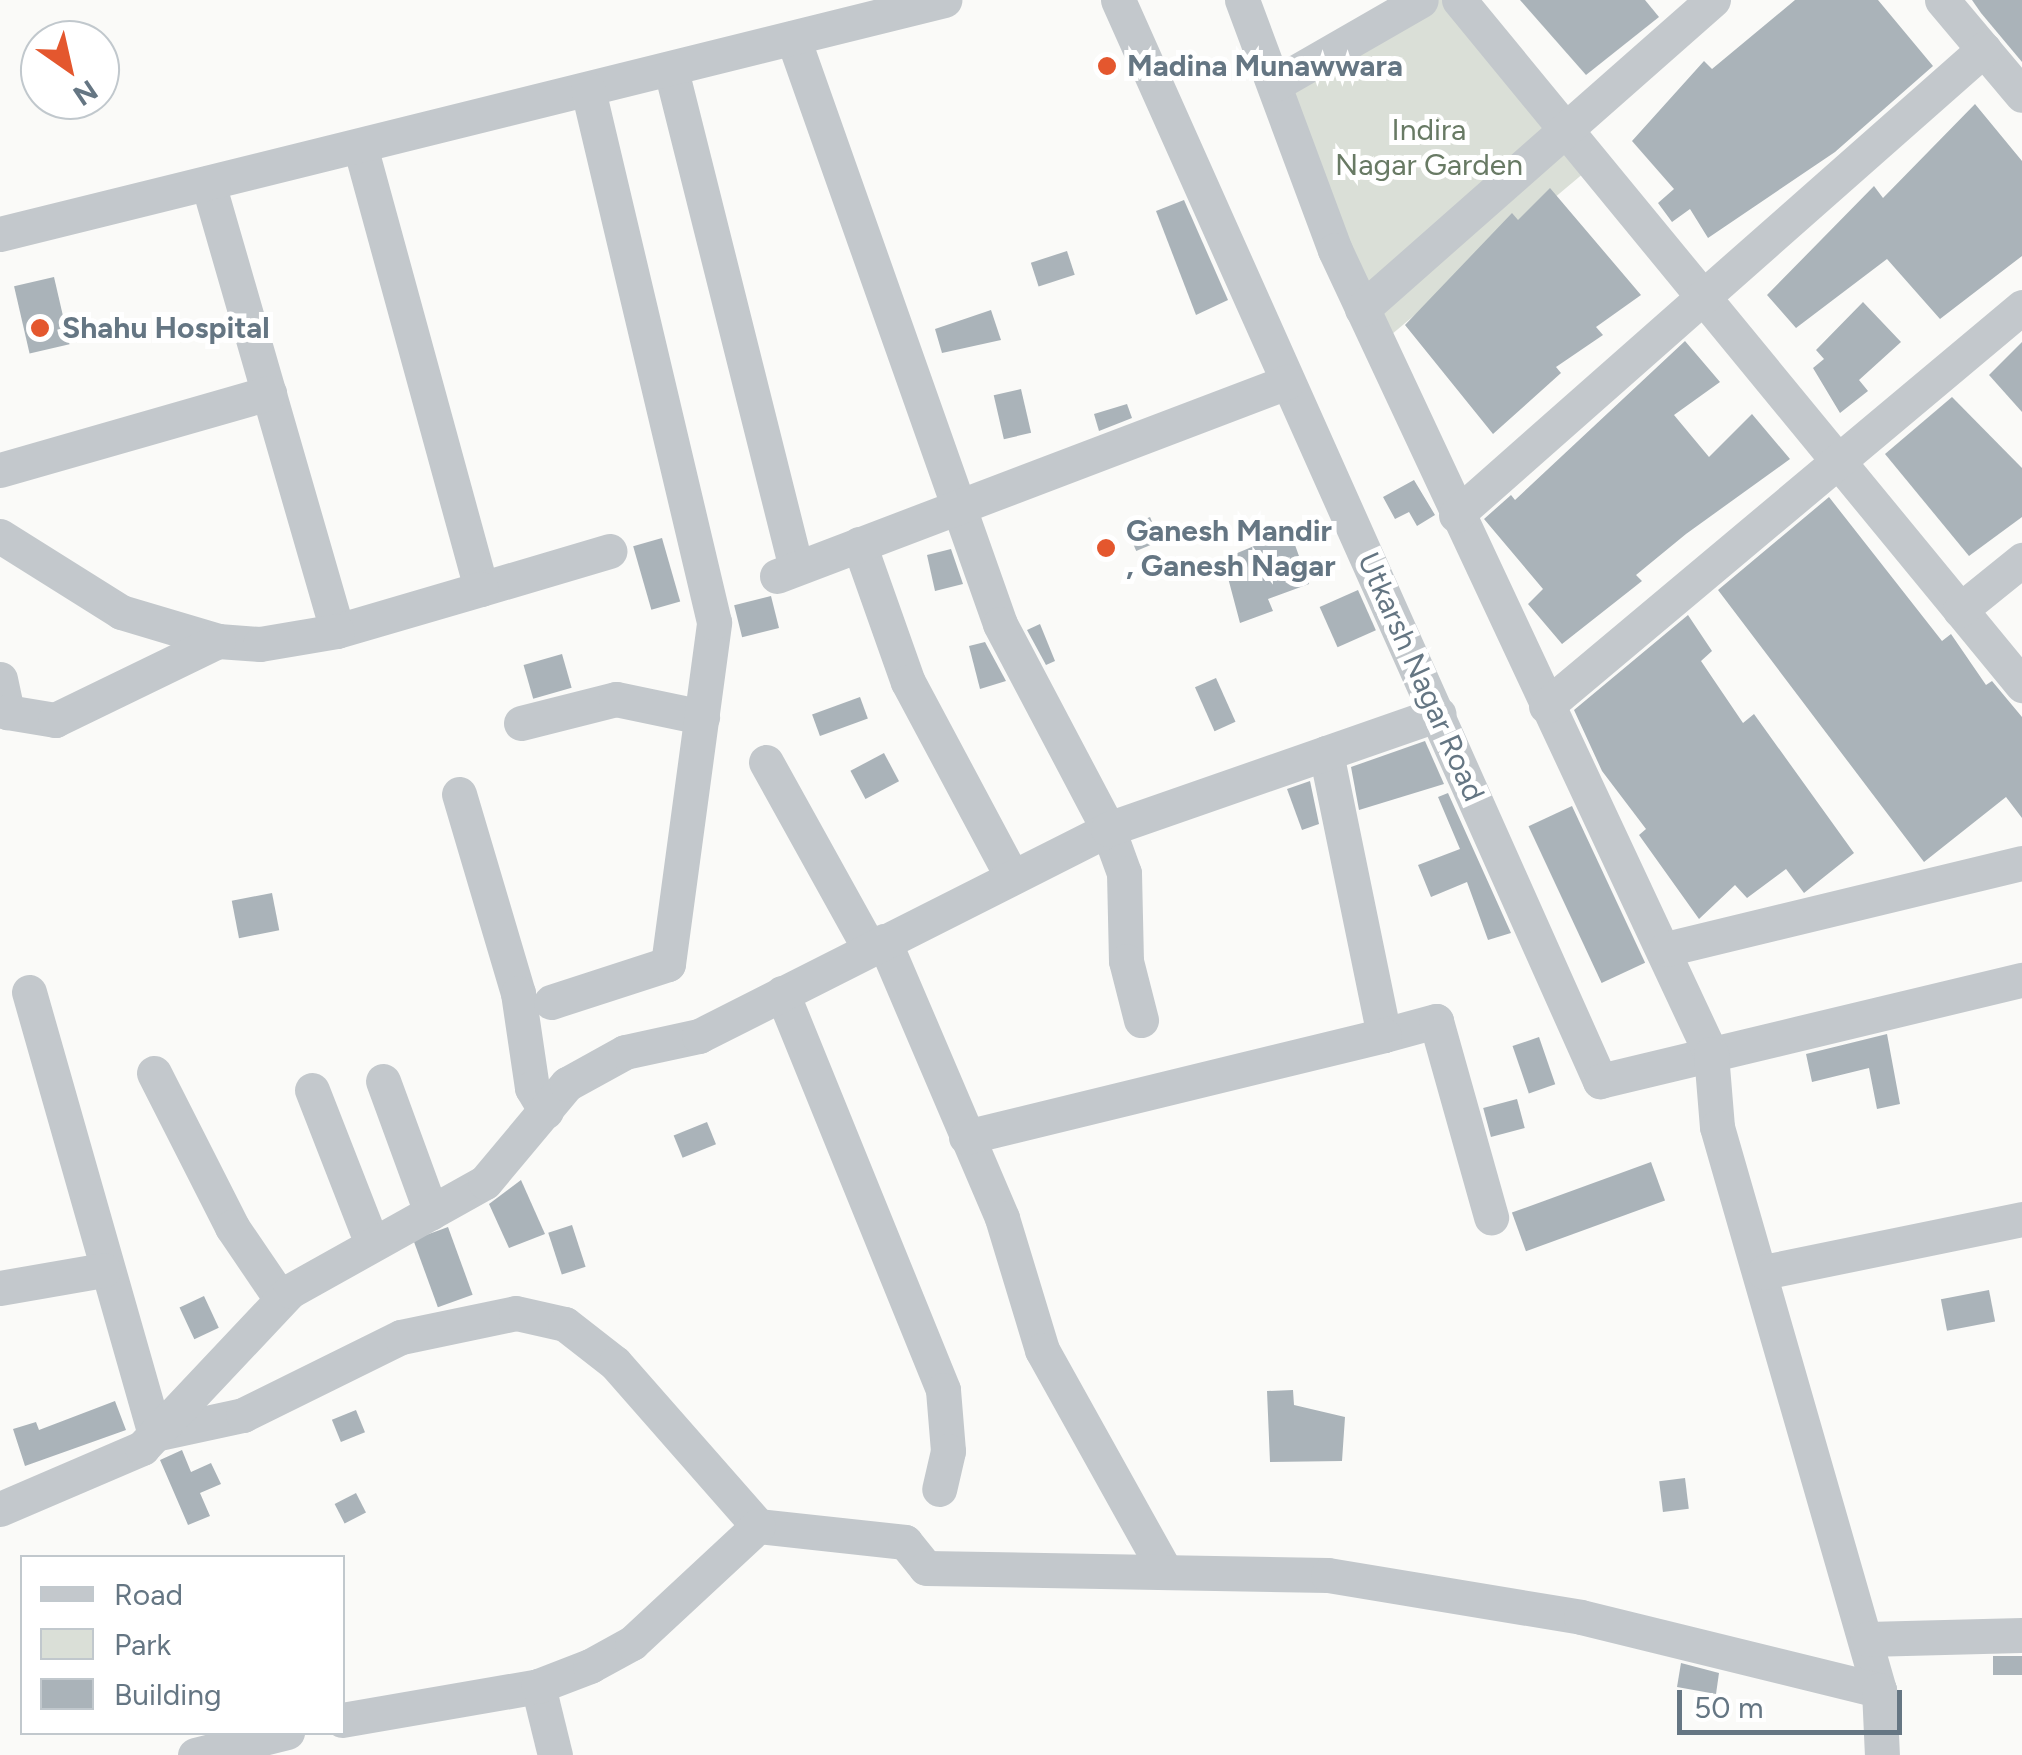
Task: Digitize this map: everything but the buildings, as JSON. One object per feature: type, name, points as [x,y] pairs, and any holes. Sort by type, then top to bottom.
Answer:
[{"type":"street","points":[[0,234],[944,0]]},
{"type":"street","name":"Utkarsh Nagar Road","points":[[1118,0],[1600,1081],[1711,1054]]},
{"type":"street","points":[[1242,0],[1362,309],[1546,706],[1666,950],[1711,1054],[1718,1126],[1764,1272],[1867,1639],[1879,1690],[1882,1755]]},
{"type":"street","points":[[1274,84],[1421,0]]},
{"type":"street","points":[[1459,0],[1567,125],[2022,685]]},
{"type":"street","points":[[1362,309],[1713,0]]},
{"type":"street","points":[[1942,0],[2022,95]]},
{"type":"street","points":[[793,38],[1000,624],[1108,829],[1124,873],[1126,961],[1141,1020]]},
{"type":"street","points":[[1456,516],[1984,49]]},
{"type":"street","points":[[671,70],[786,572],[1287,382]]},
{"type":"street","points":[[551,1002],[668,964],[714,622],[588,90]]},
{"type":"street","points":[[360,146],[481,589]]},
{"type":"street","points":[[208,183],[337,631]]},
{"type":"street","points":[[1546,706],[2022,307]]},
{"type":"street","points":[[0,470],[269,392]]},
{"type":"street","points":[[0,536],[121,612],[218,641],[260,644],[337,631],[609,551]]},
{"type":"street","points":[[859,544],[908,682],[1012,877]]},
{"type":"street","points":[[1960,610],[2022,560]]},
{"type":"street","points":[[0,679],[7,712],[55,720],[218,641]]},
{"type":"street","points":[[521,723],[616,699],[702,718]]},
{"type":"street","points":[[0,1509],[142,1448],[281,1300],[485,1182],[567,1084],[625,1052],[699,1036],[1108,829],[1439,714]]},
{"type":"street","points":[[1326,753],[1384,1036]]},
{"type":"street","points":[[766,762],[876,944],[1002,1218],[1042,1350],[1164,1569]]},
{"type":"street","points":[[460,794],[518,993],[532,1088],[546,1111]]},
{"type":"street","points":[[1666,950],[2022,864]]},
{"type":"street","points":[[1711,1054],[2022,980]]},
{"type":"street","points":[[29,992],[102,1270],[155,1434]]},
{"type":"street","points":[[782,992],[943,1390],[948,1451],[938,1489]]},
{"type":"street","points":[[966,1137],[1436,1022],[1491,1217]]},
{"type":"street","points":[[154,1074],[232,1227],[281,1300]]},
{"type":"street","points":[[383,1080],[431,1212]]},
{"type":"street","points":[[312,1090],[372,1244]]},
{"type":"street","points":[[1764,1272],[2022,1219]]},
{"type":"street","points":[[0,1288],[102,1270]]},
{"type":"street","points":[[155,1434],[243,1415],[401,1337],[516,1313],[565,1324],[615,1363],[758,1526],[906,1542],[926,1568],[1164,1569],[1328,1575],[1580,1617],[1879,1690]]},
{"type":"street","points":[[345,1719],[538,1686],[632,1642],[758,1526]]},
{"type":"street","points":[[1867,1639],[2022,1634]]},
{"type":"street","points":[[538,1686],[555,1755]]},
{"type":"street","points":[[195,1755],[275,1735]]},
{"type":"green space","name":"Indira Nagar Garden","points":[[1421,0],[1459,0],[1597,162],[1379,345],[1275,85]]},
{"type":"place","name":"Madina Munawwara","points":[[1107,66]]},
{"type":"place","name":"Shahu Hospital","points":[[40,328]]},
{"type":"place","name":"Ganesh Mandir , Ganesh Nagar","points":[[1106,548]]}]
